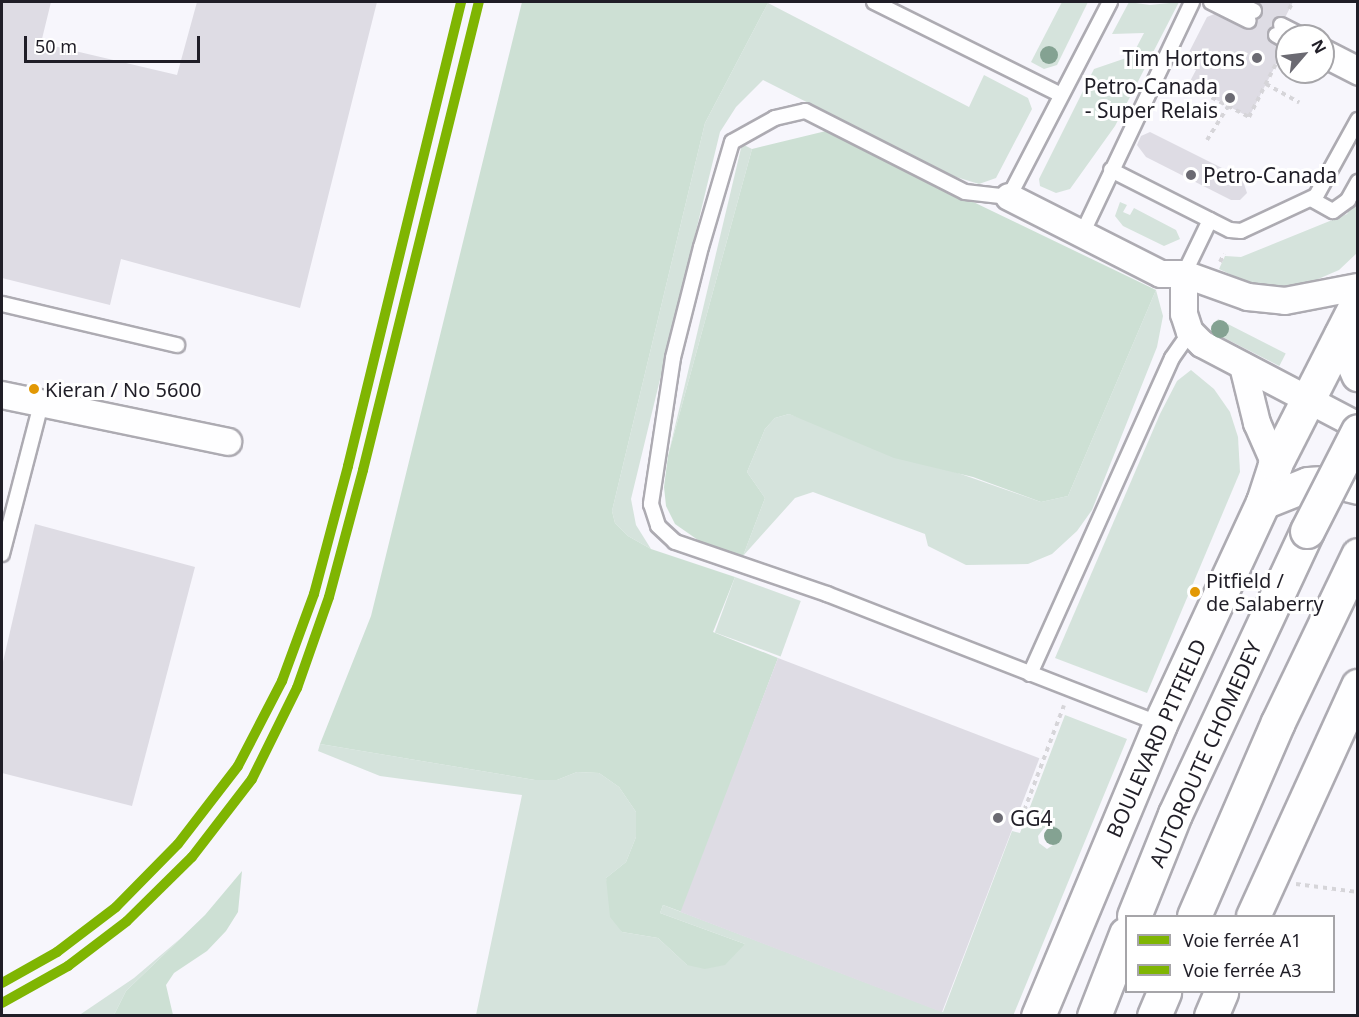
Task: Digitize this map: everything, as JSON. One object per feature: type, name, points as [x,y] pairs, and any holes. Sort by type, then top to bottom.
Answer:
[{"type":"main road","name":"BOULEVARD PITFIELD","points":[[1038,1016],[1160,724],[1263,502],[1275,464],[1358,301]]},
{"type":"main road","points":[[1341,335],[1358,374]]},
{"type":"main road","name":"AUTOROUTE CHOMEDEY","points":[[1134,915],[1175,814],[1307,531],[1358,431]]},
{"type":"main road","points":[[1263,502],[1308,484],[1338,482],[1358,486]]},
{"type":"main road","points":[[1194,915],[1274,731],[1357,555]]},
{"type":"main road","points":[[1253,915],[1358,686]]},
{"type":"main road","points":[[1094,1016],[1125,937]]},
{"type":"main road","points":[[1154,1016],[1164,993]]},
{"type":"main road","points":[[1211,1016],[1221,993]]},
{"type":"street","points":[[1009,197],[1161,274],[1184,274],[1258,299],[1296,300],[1358,287]]},
{"type":"street","points":[[1184,274],[1182,304],[1190,332],[1202,344],[1358,426]]},
{"type":"street","points":[[1243,366],[1257,423],[1275,464]]},
{"type":"street","points":[[2,395],[228,442]]},
{"type":"lane","points":[[874,2],[1061,96]]},
{"type":"lane","points":[[1110,2],[1009,197],[965,192],[805,111],[775,118],[743,134],[728,150],[700,247],[673,358],[651,504],[658,526],[675,542],[827,594],[1160,724]]},
{"type":"lane","points":[[1082,234],[1192,2]]},
{"type":"lane","points":[[1211,2],[1251,16],[1235,2]]},
{"type":"lane","points":[[1335,52],[1358,64]]},
{"type":"lane","points":[[1335,66],[1358,78]]},
{"type":"lane","points":[[1111,170],[1210,220],[1241,231],[1311,200],[1320,192],[1358,120]]},
{"type":"lane","points":[[1311,200],[1333,211],[1348,200],[1358,182]]},
{"type":"lane","points":[[1184,274],[1210,220]]},
{"type":"lane","points":[[2,304],[177,345]]},
{"type":"lane","points":[[1030,674],[1172,358],[1190,332]]},
{"type":"lane","points":[[2,554],[41,404]]},
{"type":"path","points":[[1188,85],[1249,117],[1266,84],[1275,58]]},
{"type":"path","points":[[1266,84],[1299,102]]},
{"type":"path","points":[[1207,140],[1228,106]]},
{"type":"path","points":[[1014,825],[1018,826],[1061,713]]},
{"type":"path","points":[[1289,884],[1358,892]]},
{"type":"shaded area","points":[[1062,2],[1088,2],[1057,65],[1044,69],[1031,62]]},
{"type":"shaded area","points":[[1129,2],[1150,5],[1179,2],[1115,126],[1070,189],[1056,193],[1040,186],[1039,179],[1094,69],[1132,56],[1144,33],[1112,34]]},
{"type":"shaded area","points":[[768,3],[969,107],[984,75],[1028,98],[1032,109],[996,178],[979,184],[953,176],[763,80],[736,107],[720,132],[631,499],[636,525],[651,549],[628,536],[615,523],[612,511],[705,123]]},
{"type":"shaded area","points":[[742,144],[752,149],[668,456]]},
{"type":"shaded area","points":[[1357,196],[1357,253],[1339,270],[1309,283],[1272,287],[1255,286],[1219,269],[1225,256],[1241,257],[1347,214]]},
{"type":"shaded area","points":[[1120,202],[1127,205],[1123,212],[1130,215],[1134,208],[1176,230],[1180,239],[1164,246],[1123,226],[1115,216]]},
{"type":"shaded area","points":[[1156,290],[1163,316],[1157,347],[1092,510],[1077,531],[1052,554],[1028,564],[966,565],[928,546],[925,534],[813,492],[795,498],[743,556],[765,498],[747,472],[765,429],[775,418],[789,414],[1041,502],[1068,496]]},
{"type":"shaded area","points":[[1218,319],[1286,354],[1279,366],[1212,331]]},
{"type":"shaded area","points":[[1191,370],[1214,389],[1230,412],[1238,437],[1240,472],[1147,693],[1055,658],[1160,414],[1177,381]]},
{"type":"shaded area","points":[[735,577],[801,601],[781,656],[715,632]]},
{"type":"shaded area","points":[[1065,715],[1127,739],[1013,1016],[476,1015],[522,795],[380,776],[318,751],[320,744],[535,780],[557,780],[577,772],[599,773],[619,787],[636,812],[636,837],[626,862],[606,878],[622,932],[658,938],[687,965],[745,944],[660,913],[663,905],[943,1012],[1012,831],[1020,833]],"holes":[[[1051,827],[1058,832],[1059,841],[1047,849],[1039,843],[1038,836],[1044,828]]]},
{"type":"shaded area","points":[[181,938],[126,991],[114,1015],[78,1016],[134,978]]},
{"type":"green space","points":[[522,2],[768,3],[705,123],[612,511],[615,523],[628,536],[651,549],[735,577],[713,632],[778,658],[682,912],[663,905],[660,913],[745,944],[725,965],[705,969],[687,965],[658,938],[622,932],[610,917],[606,878],[626,862],[636,837],[636,812],[619,787],[599,773],[577,772],[557,780],[535,780],[320,744],[371,616]]},
{"type":"green space","points":[[826,131],[1156,290],[1068,496],[1041,502],[973,477],[894,458],[789,414],[775,418],[765,429],[747,472],[765,498],[743,556],[708,547],[675,524],[666,506],[664,487],[668,456],[752,149]]},
{"type":"green space","points":[[242,871],[238,912],[226,931],[207,951],[174,973],[166,985],[173,1015],[114,1015],[126,991],[205,915]]},
{"type":"building","points":[[2,2],[51,2],[41,43],[177,75],[197,2],[377,2],[300,308],[121,259],[110,305],[2,278]]},
{"type":"building","points":[[1250,2],[1293,2],[1282,24],[1275,24],[1273,41],[1275,42],[1275,66],[1249,117],[1188,85],[1196,70],[1183,64],[1207,17],[1217,13],[1245,28],[1257,5]]},
{"type":"building","points":[[1150,132],[1242,178],[1247,193],[1240,200],[1231,200],[1146,157],[1137,145],[1141,136]]},
{"type":"building","points":[[35,524],[195,567],[132,806],[2,773],[2,666]]},
{"type":"building","points":[[778,658],[1039,758],[942,1012],[681,912]]},
{"type":"rail line","name":"A3","points":[[2,983],[57,952],[116,907],[178,844],[238,766],[282,681],[314,594],[348,466],[461,2]]},
{"type":"rail line","name":"A1","points":[[2,1003],[68,966],[127,921],[192,857],[252,779],[297,688],[329,597],[363,470],[479,2]]},
{"type":"place","name":"Tim Hortons","points":[[1257,58]]},
{"type":"place","name":"Petro-Canada - Super Relais","points":[[1230,98]]},
{"type":"place","name":"Petro-Canada","points":[[1191,175]]},
{"type":"place","name":"Kieran / No 5600","points":[[34,389]]},
{"type":"place","name":"Pitfield / de Salaberry","points":[[1195,592]]},
{"type":"place","name":"GG4","points":[[998,818]]}]
